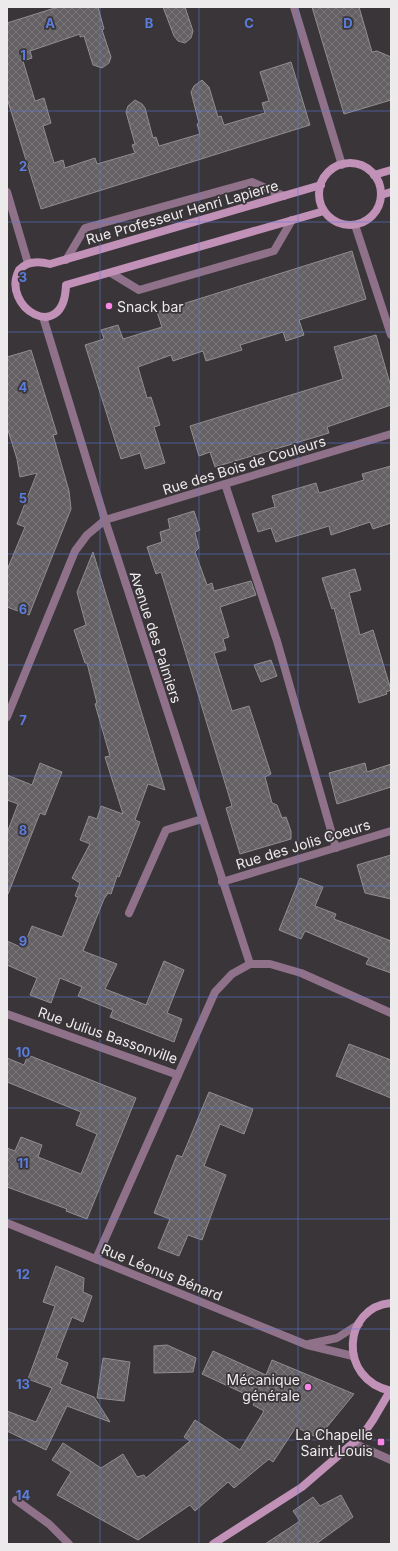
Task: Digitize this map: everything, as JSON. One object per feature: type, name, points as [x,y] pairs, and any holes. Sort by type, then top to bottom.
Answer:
[{"type":"main road","points":[[350,164],[360,165],[368,169],[374,175],[379,184],[381,195],[379,205],[374,214],[365,221],[355,225],[346,225],[338,222],[324,211],[320,198],[321,185],[329,173],[342,165],[350,164]]},
{"type":"main road","points":[[374,175],[391,170]]},
{"type":"main road","name":"Rue Professeur Henri Lapierre","points":[[28,263],[36,262],[50,264],[66,260],[321,185]]},
{"type":"main road","points":[[381,195],[391,192]]},
{"type":"main road","points":[[28,263],[20,268],[14,275],[11,283],[11,297],[18,308],[25,314],[34,317],[43,316],[51,314],[58,309],[66,294],[66,286],[324,211]]},
{"type":"main road","points":[[214,1544],[302,1487],[364,1433],[390,1391],[377,1387],[366,1379],[358,1369],[353,1356],[353,1343],[356,1329],[363,1317],[373,1308],[391,1303]]},
{"type":"street","points":[[294,7],[342,165]]},
{"type":"street","points":[[66,260],[85,228],[252,182],[284,196]]},
{"type":"street","points":[[7,192],[28,263]]},
{"type":"street","points":[[111,273],[139,290],[274,251],[292,220]]},
{"type":"street","points":[[355,225],[391,335]]},
{"type":"street","name":"Avenue des Palmiers","points":[[43,316],[105,520],[250,964]]},
{"type":"street","name":"Rue des Bois de Couleurs","points":[[105,520],[391,434]]},
{"type":"street","points":[[225,484],[277,641],[336,848]]},
{"type":"street","points":[[7,717],[75,551],[87,535],[105,520]]},
{"type":"street","points":[[129,913],[166,830],[202,819]]},
{"type":"street","name":"Rue des Jolis Coeurs","points":[[222,882],[391,832]]},
{"type":"street","name":"Rue Julius Bassonville","points":[[7,1014],[178,1075],[216,992],[232,974],[250,964],[270,964],[301,973],[391,1013]]},
{"type":"street","points":[[96,1259],[178,1075]]},
{"type":"street","name":"Rue Léonus Bénard","points":[[7,1223],[307,1345],[353,1356]]},
{"type":"street","points":[[307,1345],[337,1338],[359,1324]]},
{"type":"street","points":[[353,1443],[391,1460]]},
{"type":"street","points":[[16,1500],[49,1524],[69,1544]]},
{"type":"building","points":[[58,7],[98,7],[104,29],[102,30],[111,57],[109,63],[102,68],[93,65],[84,36],[80,37],[80,34],[30,51],[32,58],[23,61],[35,101],[44,98],[51,123],[43,126],[54,163],[63,160],[65,168],[95,158],[97,164],[135,153],[132,145],[135,144],[126,112],[128,106],[135,100],[142,104],[145,108],[153,138],[156,137],[159,146],[200,134],[197,124],[199,123],[191,92],[194,86],[202,80],[209,87],[218,117],[221,116],[224,125],[265,113],[262,103],[269,101],[260,72],[291,62],[310,125],[41,209],[7,98],[7,23]]},
{"type":"building","points":[[163,7],[185,7],[193,31],[191,38],[185,43],[178,41],[174,36]]},
{"type":"building","points":[[312,7],[359,7],[372,52],[377,51],[391,57],[391,100],[344,114]]},
{"type":"building","points":[[352,251],[366,299],[299,320],[304,335],[286,341],[283,332],[240,345],[242,350],[206,361],[203,351],[173,361],[171,355],[138,367],[147,398],[151,397],[160,425],[154,427],[165,463],[145,469],[140,453],[121,459],[85,345],[104,339],[101,330],[118,325],[123,339],[162,327],[157,312]]},
{"type":"building","points":[[376,335],[391,387],[391,405],[327,427],[329,433],[215,467],[210,452],[199,456],[190,426],[343,379],[334,347]]},
{"type":"building","points":[[31,350],[57,434],[53,435],[69,491],[71,509],[29,615],[7,607],[7,570],[25,527],[17,524],[37,473],[20,477],[17,459],[7,427],[7,357]]},
{"type":"building","points":[[391,466],[391,523],[373,529],[370,522],[331,535],[329,526],[276,542],[271,528],[258,532],[252,514],[275,507],[272,496],[316,483],[319,493],[364,480],[362,474]]},
{"type":"building","points":[[194,511],[200,530],[195,532],[199,548],[195,552],[207,585],[212,583],[214,591],[251,581],[256,595],[220,607],[229,637],[223,639],[226,650],[214,653],[232,711],[249,706],[271,774],[265,777],[272,803],[277,805],[282,818],[286,817],[291,831],[291,839],[240,854],[226,808],[232,806],[161,572],[156,574],[147,547],[162,542],[160,532],[170,529],[168,519]]},
{"type":"building","points":[[93,552],[165,790],[148,784],[135,820],[140,822],[119,877],[117,876],[111,894],[108,893],[104,899],[83,951],[117,964],[105,989],[146,1005],[164,961],[184,970],[167,1013],[182,1019],[174,1042],[110,1017],[113,1010],[78,996],[82,987],[60,978],[51,1003],[30,995],[37,978],[7,965],[7,941],[23,948],[32,926],[62,937],[78,897],[75,896],[80,883],[72,878],[90,844],[80,840],[89,816],[97,819],[101,806],[123,814],[105,757],[110,756],[95,704],[97,703],[87,663],[85,663],[74,630],[86,625],[77,592]]},
{"type":"building","points":[[355,569],[361,590],[349,593],[360,635],[373,630],[391,690],[386,692],[387,694],[359,703],[334,608],[332,609],[322,578]]},
{"type":"building","points":[[271,660],[277,676],[261,682],[254,665]]},
{"type":"building","points":[[40,763],[62,772],[45,815],[40,813],[8,894],[7,833],[18,804],[7,800],[7,775],[32,785]]},
{"type":"building","points":[[365,763],[367,772],[391,764],[391,787],[337,804],[329,773]]},
{"type":"building","points":[[391,855],[391,899],[365,893],[357,865]]},
{"type":"building","points":[[300,878],[323,887],[315,906],[336,914],[334,919],[391,941],[391,973],[366,964],[369,958],[305,931],[301,939],[279,930]]},
{"type":"building","points":[[349,1044],[391,1060],[391,1098],[336,1076]]},
{"type":"building","points":[[28,1055],[136,1098],[87,1219],[66,1211],[67,1209],[7,1187],[7,1148],[15,1151],[21,1137],[42,1145],[38,1157],[81,1174],[97,1134],[76,1125],[81,1112],[7,1082],[7,1058],[24,1065]]},
{"type":"building","points":[[209,1092],[253,1109],[244,1134],[220,1124],[204,1166],[226,1175],[202,1240],[188,1235],[179,1256],[158,1248],[170,1219],[154,1213],[177,1155],[182,1157]]},
{"type":"building","points":[[56,1266],[84,1278],[83,1292],[92,1296],[83,1322],[72,1317],[56,1358],[68,1363],[60,1384],[94,1397],[110,1422],[67,1406],[46,1450],[7,1431],[7,1411],[36,1422],[52,1388],[28,1379],[55,1306],[43,1302]]},
{"type":"building","points":[[167,1345],[196,1358],[193,1372],[154,1373],[154,1346]]},
{"type":"building","points":[[213,1351],[266,1375],[272,1360],[354,1394],[318,1438],[296,1427],[273,1462],[269,1459],[234,1488],[228,1482],[195,1511],[190,1505],[138,1540],[57,1495],[71,1472],[52,1460],[63,1443],[101,1468],[123,1454],[137,1477],[144,1475],[146,1478],[190,1441],[184,1437],[195,1420],[240,1450],[264,1411],[253,1405],[256,1399],[202,1374]]},
{"type":"building","points":[[103,1358],[130,1362],[124,1401],[97,1398]]},
{"type":"building","points":[[341,1495],[353,1517],[316,1544],[265,1544],[300,1521],[293,1511],[313,1497],[320,1506]]},
{"type":"place","name":"Snack bar","points":[[109,306]]},
{"type":"place","name":"Mécanique générale","points":[[308,1387]]},
{"type":"place","name":"La Chapelle Saint Louis","points":[[381,1442]]}]
